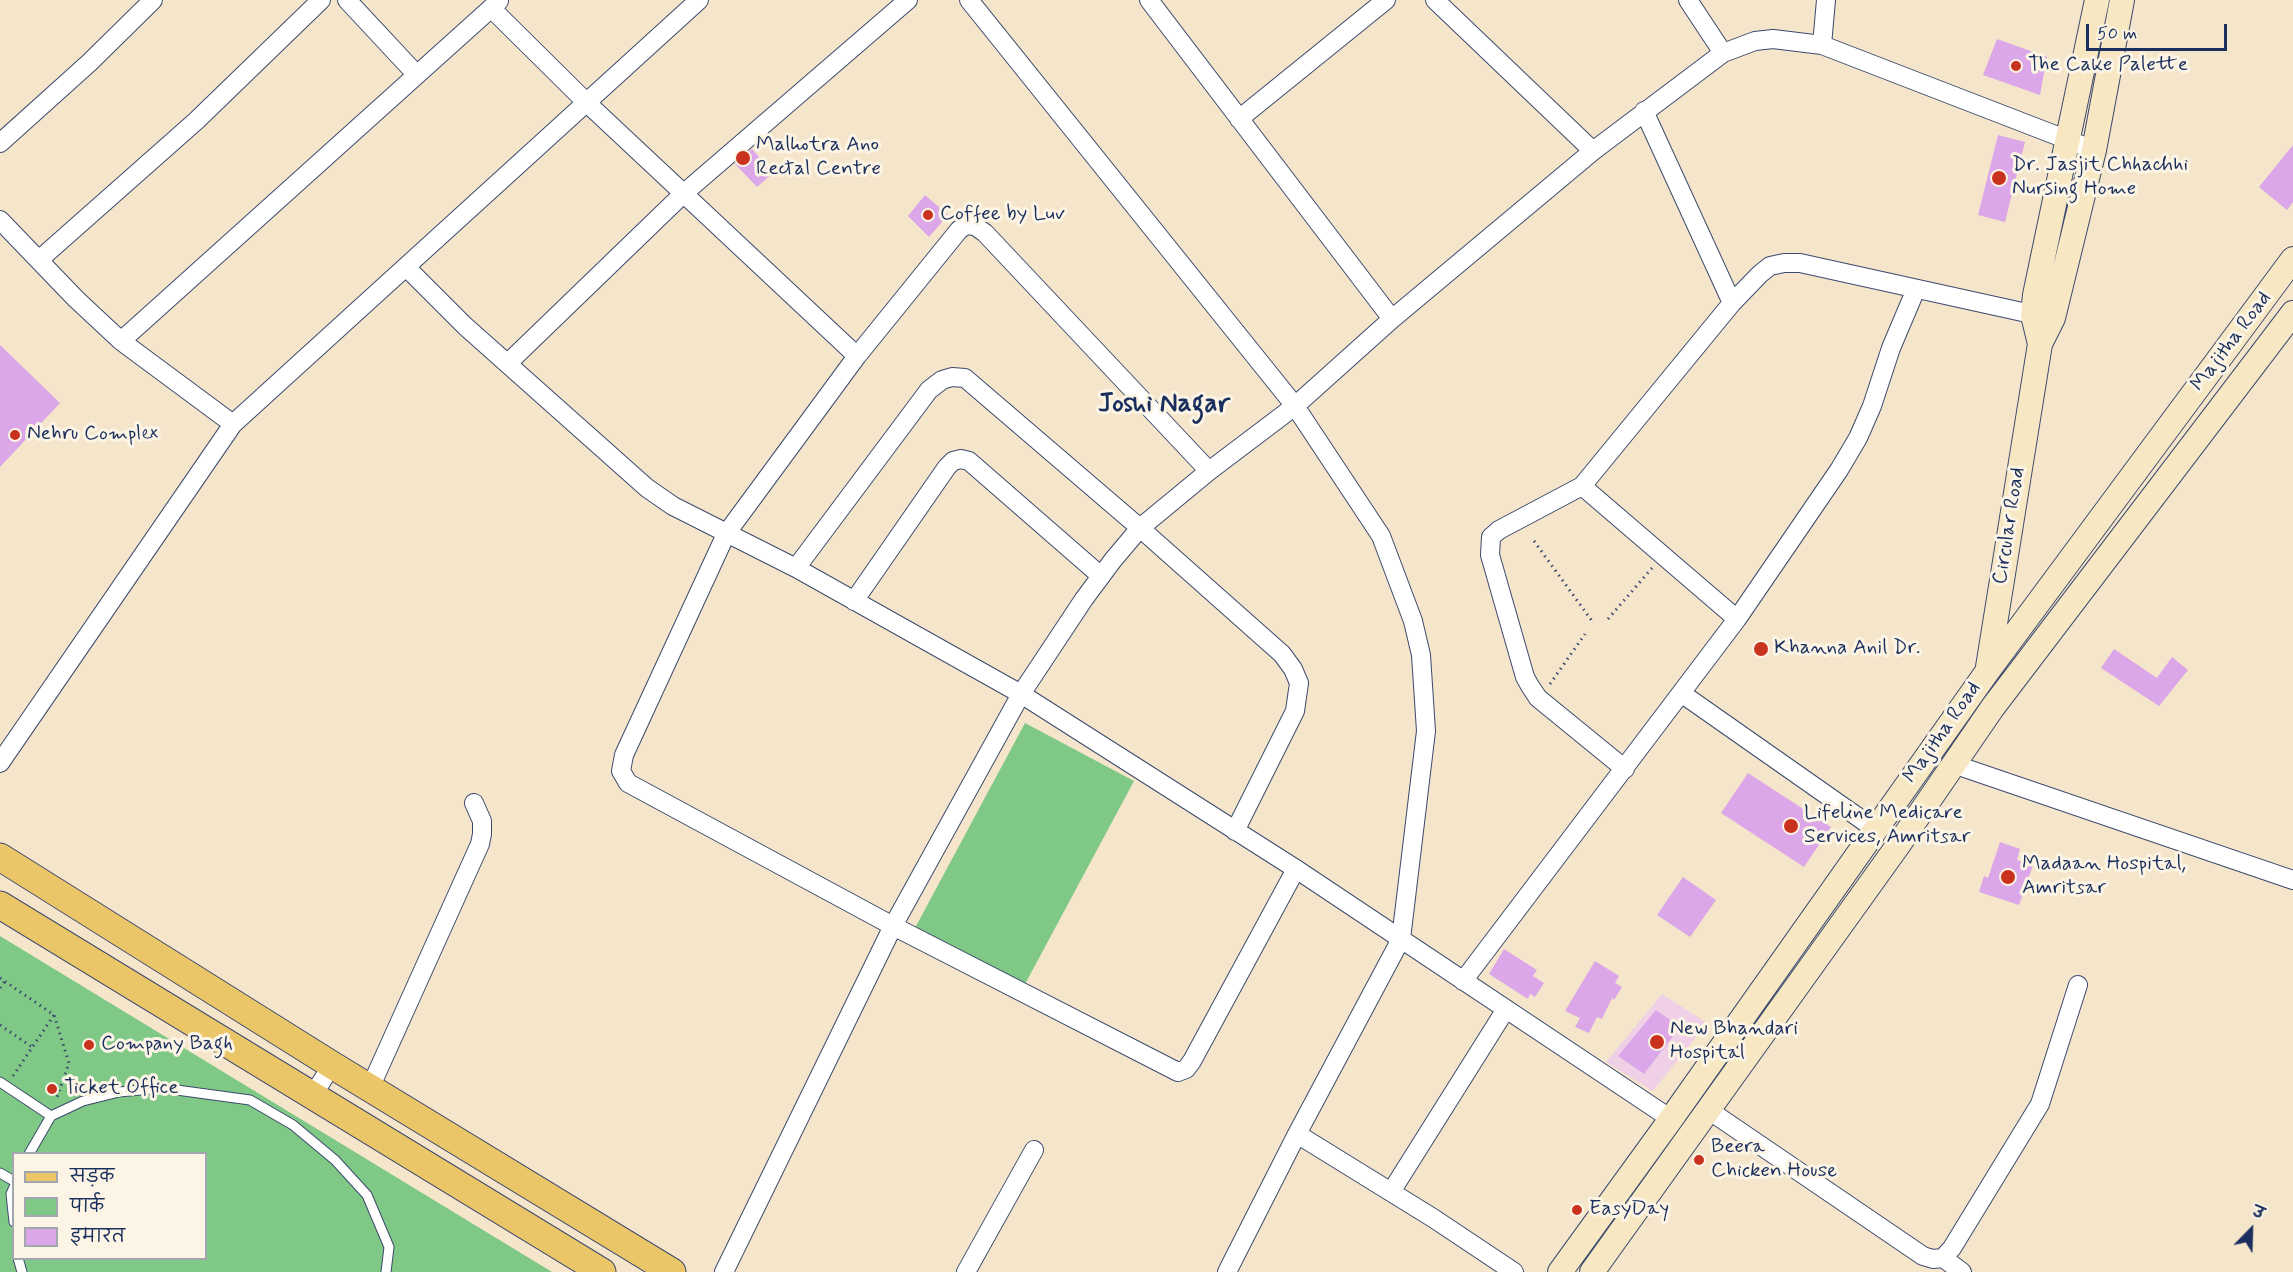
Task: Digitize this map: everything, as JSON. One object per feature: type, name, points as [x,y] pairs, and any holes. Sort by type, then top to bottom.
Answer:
[{"type":"main road","name":"Circular Road","points":[[2043,316],[2035,296],[2097,0]]},
{"type":"main road","name":"Circular Road","points":[[1994,707],[1987,672],[2043,316],[2094,150],[2122,0]]},
{"type":"main road","name":"Majitha Road","points":[[1560,1272],[1987,672],[2293,260]]},
{"type":"main road","name":"Majitha Road","points":[[1592,1272],[1899,844],[1994,707],[2293,313]]},
{"type":"main road","points":[[0,857],[332,1065],[672,1272]]},
{"type":"main road","points":[[0,905],[602,1272]]},
{"type":"street","points":[[0,143],[89,63],[153,0]]},
{"type":"street","points":[[40,259],[196,121],[321,0]]},
{"type":"street","points":[[346,0],[416,74]]},
{"type":"street","points":[[0,763],[233,424],[699,0]]},
{"type":"street","points":[[508,363],[683,194],[909,0]]},
{"type":"street","points":[[969,0],[1295,406],[1381,536],[1413,621],[1421,655],[1426,731],[1401,939],[1297,1134],[1227,1272]]},
{"type":"street","points":[[1149,0],[1392,319]]},
{"type":"street","points":[[1239,119],[1386,0]]},
{"type":"street","points":[[1435,0],[1593,151]]},
{"type":"street","points":[[1688,0],[1724,53]]},
{"type":"street","points":[[1822,45],[1826,0]]},
{"type":"street","points":[[121,340],[495,4],[587,104],[857,356]]},
{"type":"street","points":[[724,1272],[893,926],[1022,694],[1101,576],[1140,528],[1209,471],[1295,406],[1392,319],[1593,151],[1724,53],[1755,41],[1773,39],[1822,45],[2094,150]]},
{"type":"street","points":[[1644,111],[1732,303]]},
{"type":"street","points":[[0,220],[76,298],[121,340],[233,424]]},
{"type":"street","points":[[1209,471],[985,233],[975,226],[966,225],[959,230],[857,356],[726,534],[624,755],[621,771],[628,783],[893,926],[1170,1070],[1182,1072],[1192,1061],[1296,869]]},
{"type":"street","points":[[1625,769],[1539,698],[1530,686],[1525,676],[1490,555],[1491,537],[1499,530],[1582,486],[1732,303],[1770,266],[1800,263],[2043,316]]},
{"type":"street","points":[[407,268],[465,326],[647,488],[674,506],[796,568],[1022,694],[1296,869],[1671,1119]]},
{"type":"street","points":[[1463,981],[1737,619],[1839,470],[1858,438],[1916,289]]},
{"type":"street","points":[[796,568],[929,390],[942,380],[952,377],[965,378],[1282,654],[1299,683],[1295,711],[1235,831]]},
{"type":"street","points":[[854,601],[947,466],[961,459],[969,461],[1101,576]]},
{"type":"street","points":[[1582,486],[1737,619]]},
{"type":"street","points":[[1681,693],[1875,829]]},
{"type":"street","points":[[1953,764],[2293,880]]},
{"type":"street","points":[[370,1088],[480,844],[482,820],[474,804]]},
{"type":"street","points":[[1943,1258],[1952,1248],[2040,1104],[2047,1088],[2078,985]]},
{"type":"street","points":[[1391,1192],[1506,1009]]},
{"type":"street","points":[[313,1095],[332,1065]]},
{"type":"street","points":[[1707,1109],[1923,1256],[1933,1259],[1943,1258],[1962,1272]]},
{"type":"street","points":[[1297,1134],[1514,1272]]},
{"type":"street","points":[[966,1272],[1034,1150]]},
{"type":"lane","points":[[3,1084],[51,1116]]},
{"type":"lane","points":[[29,1152],[51,1116],[92,1099],[119,1092],[162,1088],[250,1100],[302,1132],[335,1160],[367,1195],[389,1248],[386,1272]]},
{"type":"lane","points":[[12,1190],[10,1194],[12,1208]]},
{"type":"path","points":[[1534,541],[1592,621]]},
{"type":"path","points":[[1608,619],[1654,565]]},
{"type":"path","points":[[1548,687],[1585,634]]},
{"type":"path","points":[[0,978],[54,1015],[69,1063],[51,1116]]},
{"type":"path","points":[[0,988],[5,981]]},
{"type":"path","points":[[3,1084],[54,1015]]},
{"type":"path","points":[[0,1025],[32,1047]]},
{"type":"shaded area","name":"New Bhandari Hospital","points":[[1662,994],[1707,1023],[1653,1091],[1606,1062]]},
{"type":"green space","points":[[1025,723],[1134,781],[1024,986],[915,928]]},
{"type":"green space","name":"Company Bagh","points":[[0,936],[552,1272],[0,1272]]},
{"type":"building","name":"The Cake Palette","points":[[1997,39],[2047,57],[2040,95],[1983,75]]},
{"type":"building","points":[[1998,135],[2025,142],[2005,222],[1978,215]]},
{"type":"building","points":[[2293,145],[2293,202],[2287,210],[2259,187]]},
{"type":"building","points":[[752,149],[773,173],[757,187],[735,164]]},
{"type":"building","name":"Coffee by Luv","points":[[925,195],[948,215],[929,237],[908,216]]},
{"type":"building","name":"Nehru Complex","points":[[0,345],[60,403],[0,467]]},
{"type":"building","points":[[2114,649],[2157,678],[2172,657],[2188,670],[2159,706],[2101,668]]},
{"type":"building","points":[[1748,773],[1831,827],[1804,867],[1721,813]]},
{"type":"building","points":[[2000,842],[2020,849],[2017,860],[2033,865],[2019,905],[1979,892],[1984,876],[1988,878]]},
{"type":"building","points":[[1683,877],[1716,900],[1690,937],[1657,915]]},
{"type":"building","points":[[1504,949],[1537,970],[1533,976],[1544,983],[1535,997],[1530,994],[1528,999],[1489,974]]},
{"type":"building","points":[[1595,961],[1619,976],[1615,983],[1622,987],[1614,1000],[1612,998],[1602,1019],[1597,1017],[1589,1033],[1575,1027],[1580,1018],[1565,1011]]},
{"type":"building","points":[[1656,1010],[1680,1027],[1644,1074],[1618,1056]]},
{"type":"place","name":"The Cake Palette","points":[[2016,66]]},
{"type":"place","name":"Malhotra Ano Rectal Centre","points":[[743,158]]},
{"type":"place","name":"Dr. Jasjit Chhachhi Nursing Home","points":[[1999,178]]},
{"type":"place","name":"Coffee by Luv","points":[[928,215]]},
{"type":"place","name":"Nehru Complex","points":[[15,435]]},
{"type":"place","name":"Khanna Anil Dr.","points":[[1761,649]]},
{"type":"place","name":"Lifeline Medicare Services, Amritsar","points":[[1791,826]]},
{"type":"place","name":"Madaan Hospital, Amritsar","points":[[2008,877]]},
{"type":"place","name":"New Bhandari Hospital","points":[[1657,1042]]},
{"type":"place","name":"Company Bagh","points":[[89,1045]]},
{"type":"place","name":"Ticket Office","points":[[52,1089]]},
{"type":"place","name":"Beera Chicken House","points":[[1699,1160]]},
{"type":"place","name":"EasyDay","points":[[1577,1210]]},
{"type":"district","name":"Joshi Nagar","points":[[1164,405]]}]
